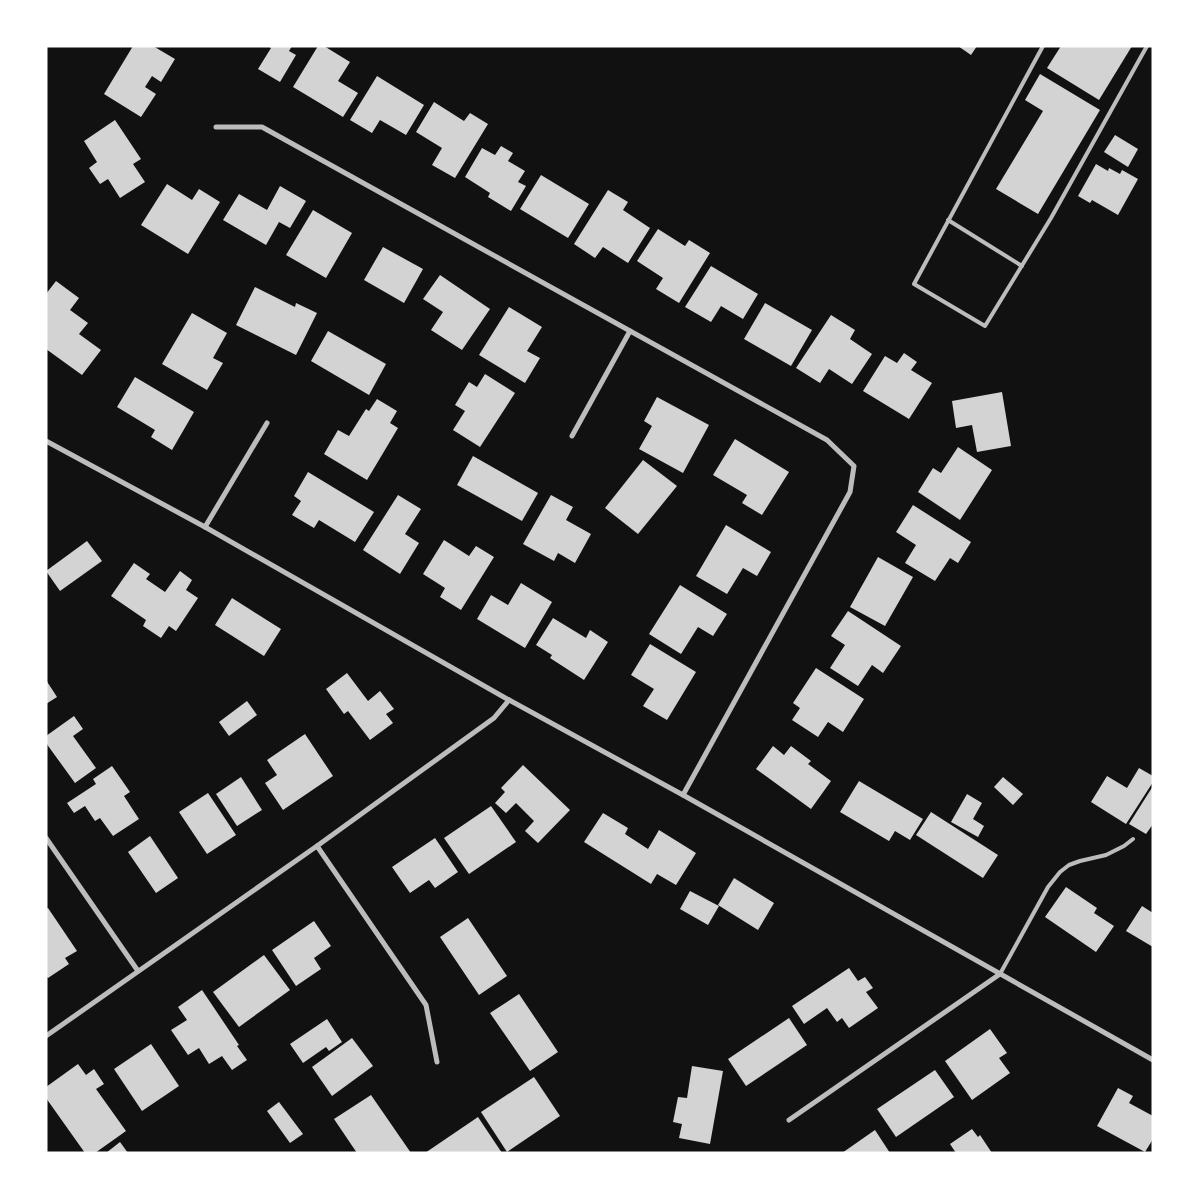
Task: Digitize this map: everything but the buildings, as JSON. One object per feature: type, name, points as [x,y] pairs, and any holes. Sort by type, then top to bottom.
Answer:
[{"type":"street","points":[[216,127],[262,127],[827,440],[854,466],[850,492],[683,795]]},
{"type":"street","points":[[572,436],[630,330]]},
{"type":"street","points":[[205,527],[267,423]]},
{"type":"street","points":[[46,441],[205,527],[509,700],[683,795],[1153,1060]]},
{"type":"street","points":[[46,1036],[317,846],[494,718],[509,700]]},
{"type":"street","points":[[46,838],[138,971]]},
{"type":"street","points":[[317,846],[426,1005],[437,1062]]},
{"type":"street","points":[[789,1120],[1000,974]]},
{"type":"lane","points":[[1043,46],[914,284],[985,326],[1056,210],[1147,46]]},
{"type":"lane","points":[[948,220],[1022,266]]},
{"type":"lane","points":[[1000,974],[1048,887],[1060,872],[1069,865],[1106,855],[1133,839]]}]
